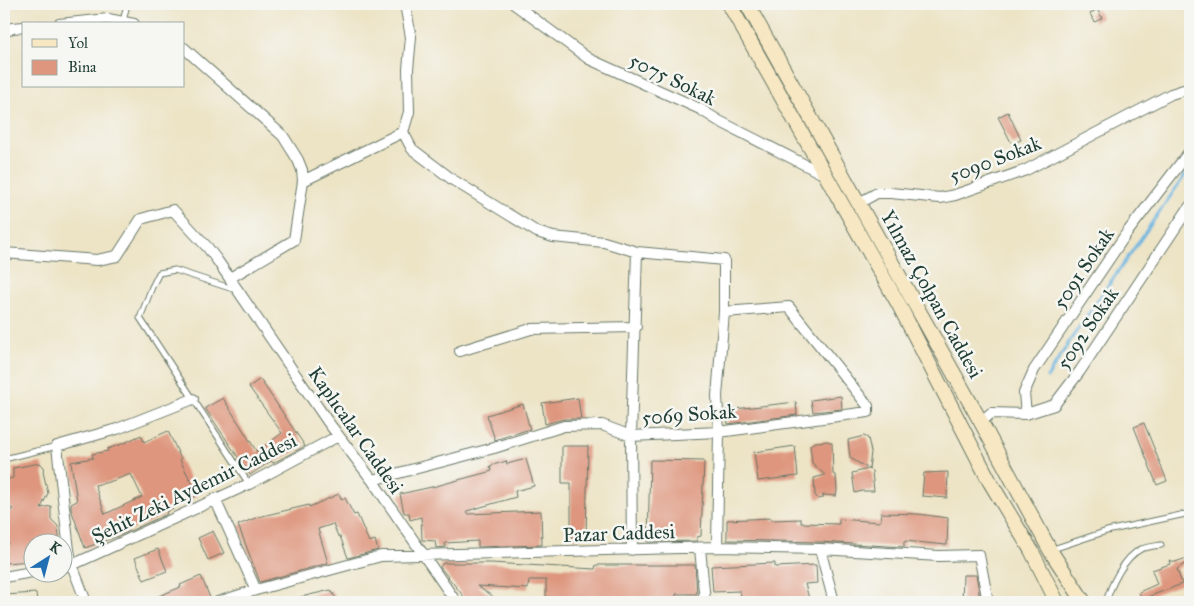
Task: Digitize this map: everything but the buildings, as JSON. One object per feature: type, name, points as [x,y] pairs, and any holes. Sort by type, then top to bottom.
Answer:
[{"type":"main road","name":"Yılmaz Çolpan Caddesi","points":[[729,4],[899,306],[990,482],[1031,550],[1056,602]]},
{"type":"main road","name":"Yılmaz Çolpan Caddesi","points":[[747,4],[981,422],[1050,550],[1084,602]]},
{"type":"street","points":[[405,4],[411,37],[408,77],[409,112],[403,132],[412,149],[453,180],[537,232],[553,237],[604,242],[638,252],[724,260],[724,312],[717,396],[719,432],[717,547]]},
{"type":"street","name":"5075 Sokak","points":[[514,4],[589,59],[700,108],[719,121],[825,175]]},
{"type":"street","points":[[79,22],[108,19],[124,22]]},
{"type":"street","points":[[4,33],[12,28],[22,27]]},
{"type":"street","points":[[185,49],[283,136],[302,170],[303,181],[294,240],[230,278]]},
{"type":"street","name":"5090 Sokak","points":[[859,203],[877,193],[940,198],[955,195],[1026,170],[1171,94],[1190,88]]},
{"type":"street","points":[[303,181],[403,132]]},
{"type":"street","name":"5091 Sokak","points":[[1026,414],[1024,393],[1034,370],[1126,234],[1190,151]]},
{"type":"street","name":"5092 Sokak","points":[[981,422],[991,413],[1026,414],[1054,405],[1080,371],[1190,206]]},
{"type":"street","name":"Kaplıcalar Caddesi","points":[[4,253],[97,260],[117,256],[141,219],[173,210],[208,248],[230,278],[338,436],[372,480],[456,602]]},
{"type":"street","points":[[632,550],[631,436],[638,252]]},
{"type":"street","name":"5069 Sokak","points":[[372,480],[494,448],[564,426],[602,425],[631,436],[719,432],[868,412],[868,406],[789,307],[724,312]]},
{"type":"street","points":[[460,351],[531,329],[636,328]]},
{"type":"street","points":[[65,534],[58,446],[117,430],[193,399]]},
{"type":"street","name":"Şehit Zeki Aydemir Caddesi","points":[[72,564],[249,484],[338,436]]},
{"type":"street","points":[[215,499],[256,590]]},
{"type":"street","name":"Pazar Caddesi","points":[[218,602],[381,556],[717,547],[820,549],[939,556],[979,555],[988,602]]},
{"type":"street","points":[[700,548],[705,602]]},
{"type":"street","points":[[820,549],[834,602]]},
{"type":"street","points":[[4,577],[22,574]]},
{"type":"street","points":[[72,575],[86,602]]},
{"type":"lane","points":[[127,4],[129,22]]},
{"type":"lane","points":[[238,291],[175,270],[159,273],[140,318],[249,484]]},
{"type":"lane","points":[[4,460],[58,446]]},
{"type":"lane","points":[[1050,550],[1107,531],[1190,513]]},
{"type":"lane","points":[[1106,602],[1115,577],[1129,560],[1141,550],[1161,545]]},
{"type":"waterway","points":[[1047,378],[1071,339],[1190,168]]}]
